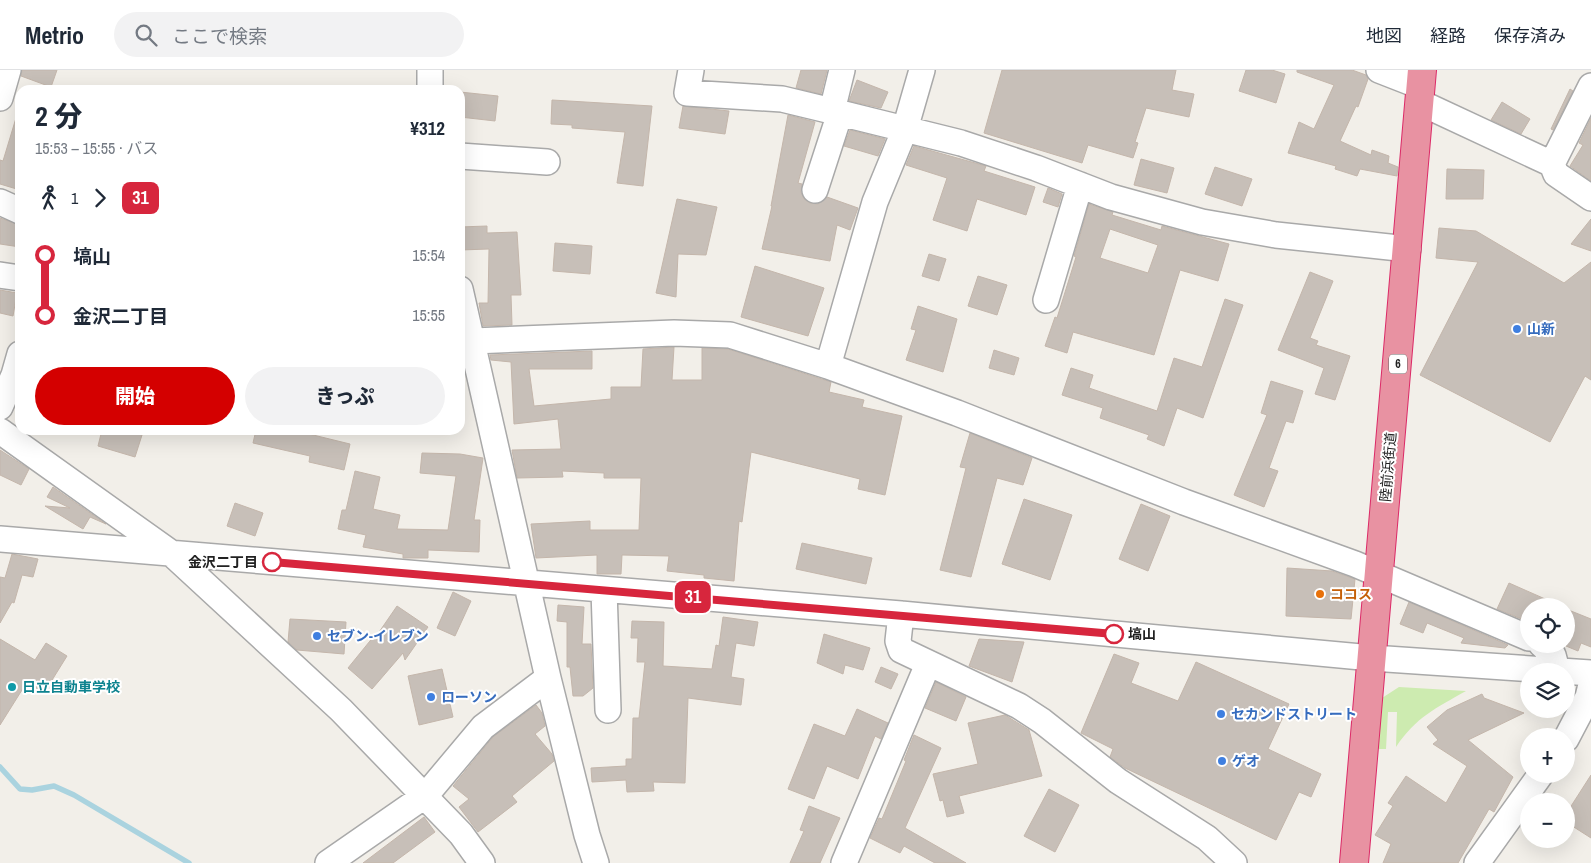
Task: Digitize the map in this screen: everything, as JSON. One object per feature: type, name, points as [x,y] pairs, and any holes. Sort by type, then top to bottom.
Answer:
[{"type":"highway","name":"陸前浜街道","points":[[1354,863],[1408,249],[1420,86]]},
{"type":"street","points":[[0,98],[8,70]]},
{"type":"street","points":[[430,70],[430,85]]},
{"type":"street","points":[[691,70],[687,93],[782,98],[960,144],[1111,197],[1202,222],[1276,235],[1408,249]]},
{"type":"street","points":[[815,190],[836,112],[842,70]]},
{"type":"street","points":[[828,366],[875,202],[904,129],[922,70]]},
{"type":"street","points":[[1379,70],[1420,86],[1552,164],[1556,174],[1591,198]]},
{"type":"street","points":[[1552,164],[1591,86]]},
{"type":"street","points":[[465,156],[547,162]]},
{"type":"street","points":[[1046,300],[1080,185]]},
{"type":"street","points":[[0,202],[15,209]]},
{"type":"street","points":[[0,275],[15,277]]},
{"type":"street","points":[[465,309],[548,678],[587,835],[596,863]]},
{"type":"street","points":[[473,342],[674,333],[730,335],[828,366],[1379,574],[1520,634]]},
{"type":"street","points":[[0,407],[11,367]]},
{"type":"street","points":[[0,431],[171,553],[341,710],[426,795],[461,834],[482,863]]},
{"type":"street","points":[[0,539],[901,614],[1372,658],[1520,668]]},
{"type":"street","points":[[604,590],[608,710]]},
{"type":"street","points":[[901,614],[898,641],[901,650],[1019,706],[1118,781],[1207,838],[1234,863]]},
{"type":"street","points":[[844,863],[928,664]]},
{"type":"street","points":[[1575,672],[1591,673]]},
{"type":"street","points":[[328,863],[426,795],[483,727],[548,678]]},
{"type":"street","points":[[1572,728],[1588,696],[1591,685]]},
{"type":"street","points":[[1477,863],[1535,783]]},
{"type":"green space","points":[[1399,687],[1466,691],[1427,714],[1411,728],[1396,747],[1397,712],[1388,712],[1386,749],[1378,749],[1382,698]]},
{"type":"building","points":[[22,70],[57,70],[52,85],[46,85],[21,76]]},
{"type":"building","points":[[801,70],[827,70],[821,94],[796,88]]},
{"type":"building","points":[[1002,70],[1176,70],[1172,90],[1194,94],[1189,117],[1146,108],[1135,142],[1138,143],[1133,158],[1088,145],[1082,163],[984,133]]},
{"type":"building","points":[[1246,70],[1272,70],[1285,74],[1276,103],[1239,91]]},
{"type":"building","points":[[1297,70],[1352,70],[1366,75],[1368,79],[1358,107],[1356,106],[1340,141],[1371,155],[1372,150],[1389,156],[1388,163],[1398,167],[1397,176],[1360,169],[1357,176],[1335,169],[1336,166],[1288,153],[1299,122],[1314,129],[1334,85],[1297,72]]},
{"type":"building","points":[[857,80],[888,92],[881,108],[849,101]]},
{"type":"building","points":[[1570,89],[1573,91],[1553,130],[1551,129]]},
{"type":"building","points":[[465,93],[498,96],[495,121],[465,118]]},
{"type":"building","points":[[552,100],[652,106],[643,186],[617,183],[625,132],[572,128],[572,125],[551,124]]},
{"type":"building","points":[[1502,102],[1530,119],[1521,134],[1491,120]]},
{"type":"building","points":[[683,106],[729,111],[725,134],[679,128]]},
{"type":"building","points":[[788,115],[815,122],[798,183],[802,184],[801,192],[804,199],[810,203],[818,204],[827,197],[858,208],[850,230],[837,225],[830,261],[762,249],[772,206]]},
{"type":"building","points":[[1591,118],[1591,181],[1570,166],[1583,145],[1579,143]]},
{"type":"building","points":[[15,121],[15,188],[0,184],[0,160],[3,161]]},
{"type":"building","points":[[850,130],[885,139],[878,156],[844,146]]},
{"type":"building","points":[[914,146],[986,166],[984,171],[1035,187],[1026,215],[977,199],[967,231],[933,220],[947,178],[906,165]]},
{"type":"building","points":[[1141,159],[1174,168],[1167,193],[1134,185]]},
{"type":"building","points":[[1215,167],[1252,179],[1242,206],[1205,194]]},
{"type":"building","points":[[1447,169],[1484,170],[1483,199],[1446,199]]},
{"type":"building","points":[[1048,188],[1062,194],[1058,207],[1043,202]]},
{"type":"building","points":[[677,199],[717,207],[706,255],[678,254],[676,297],[656,293]]},
{"type":"building","points":[[1089,204],[1113,212],[1112,215],[1161,230],[1162,226],[1229,244],[1218,281],[1180,270],[1154,355],[1073,332],[1067,353],[1045,346],[1055,317],[1057,318],[1076,257],[1074,256]],"holes":[[[1110,229],[1158,245],[1148,273],[1100,258]]]},
{"type":"building","points":[[0,218],[15,223],[15,246],[0,244]]},
{"type":"building","points":[[1591,219],[1591,251],[1571,244]]},
{"type":"building","points":[[487,226],[487,233],[517,232],[521,295],[511,295],[512,325],[483,326],[479,303],[488,303],[489,249],[465,250],[465,227]]},
{"type":"building","name":"山新","points":[[1439,228],[1476,231],[1564,283],[1591,262],[1591,380],[1585,376],[1550,442],[1420,375],[1478,262],[1436,258]]},
{"type":"building","points":[[555,243],[592,246],[590,274],[553,271]]},
{"type":"building","points":[[929,254],[946,259],[939,281],[922,276]]},
{"type":"building","points":[[755,266],[824,288],[808,336],[741,317]]},
{"type":"building","points":[[1310,272],[1333,281],[1310,338],[1318,341],[1316,345],[1350,356],[1335,400],[1315,394],[1324,368],[1278,350]]},
{"type":"building","points":[[978,276],[1007,285],[997,315],[968,306]]},
{"type":"building","points":[[0,290],[15,293],[13,316],[0,313]]},
{"type":"building","points":[[1225,299],[1243,305],[1203,418],[1177,408],[1164,446],[1147,439],[1149,435],[1100,418],[1103,408],[1062,395],[1071,368],[1093,375],[1089,388],[1157,411],[1174,358],[1202,367]]},
{"type":"building","points":[[918,306],[957,319],[943,372],[906,360],[916,330],[911,329]]},
{"type":"building","points":[[674,347],[672,380],[702,380],[702,348],[728,349],[831,382],[829,392],[864,400],[862,407],[902,416],[885,495],[858,489],[860,479],[751,452],[742,522],[739,521],[734,581],[704,578],[704,575],[667,571],[669,556],[622,555],[621,574],[597,574],[597,555],[536,558],[531,524],[590,521],[590,530],[639,530],[641,478],[604,478],[604,473],[562,471],[563,477],[517,478],[512,450],[561,449],[558,419],[514,424],[511,362],[491,360],[490,355],[592,351],[592,369],[529,369],[534,406],[611,399],[611,387],[641,387],[643,349]]},
{"type":"building","points":[[994,350],[1019,358],[1014,375],[989,368]]},
{"type":"building","points":[[1271,381],[1303,391],[1293,423],[1286,421],[1269,468],[1278,471],[1264,507],[1234,495],[1267,415],[1261,413]]},
{"type":"building","points":[[970,433],[1032,458],[1023,485],[997,478],[971,577],[940,570],[966,468],[960,467]]},
{"type":"building","points":[[101,435],[142,435],[135,457],[98,446]]},
{"type":"building","points":[[255,435],[313,435],[350,444],[344,470],[309,462],[310,456],[253,443]]},
{"type":"building","points":[[0,450],[29,469],[21,485],[0,475]]},
{"type":"building","points":[[422,453],[460,454],[483,458],[474,520],[480,520],[479,552],[428,550],[428,558],[403,558],[403,554],[363,547],[366,535],[338,529],[342,510],[346,510],[355,471],[380,477],[373,509],[400,515],[397,529],[448,530],[456,476],[420,473]]},
{"type":"building","points":[[53,487],[106,524],[90,517],[83,529],[45,506],[70,508],[47,497]]},
{"type":"building","points":[[1024,499],[1072,515],[1050,580],[1002,564]]},
{"type":"building","points":[[235,503],[263,513],[255,536],[227,526]]},
{"type":"building","points":[[1141,504],[1170,516],[1148,571],[1119,559]]},
{"type":"building","points":[[802,543],[872,558],[866,584],[796,569]]},
{"type":"building","points":[[12,554],[38,559],[33,577],[22,575],[14,603],[12,602],[0,623],[0,577],[5,578]]},
{"type":"building","name":"ココス","points":[[1287,568],[1332,571],[1355,579],[1351,619],[1286,616]]},
{"type":"building","points":[[1509,583],[1543,598],[1520,598],[1520,618],[1497,609]]},
{"type":"building","points":[[453,592],[471,601],[455,636],[437,628]]},
{"type":"building","points":[[1409,602],[1508,645],[1505,648],[1461,643],[1464,638],[1427,623],[1423,633],[1400,624]]},
{"type":"building","points":[[558,605],[584,607],[582,644],[591,644],[593,688],[583,696],[573,696],[570,667],[567,667],[567,622],[557,621]]},
{"type":"building","points":[[397,606],[428,627],[405,660],[403,653],[372,689],[348,668],[374,636],[375,638]]},
{"type":"building","points":[[1575,613],[1591,619],[1591,647],[1581,643],[1578,651],[1575,650]]},
{"type":"building","points":[[723,617],[758,622],[754,646],[736,643],[731,677],[744,679],[741,705],[688,698],[685,783],[653,782],[654,791],[627,792],[626,780],[592,782],[591,768],[626,766],[626,759],[632,759],[633,718],[639,718],[645,662],[637,662],[638,638],[631,638],[632,621],[664,622],[663,666],[712,669],[716,645],[719,646]]},
{"type":"building","name":"セブン-イレブン","points":[[290,619],[346,622],[344,654],[297,650],[288,642]]},
{"type":"building","points":[[824,634],[870,648],[863,670],[845,665],[843,674],[817,663]]},
{"type":"building","name":"日立自動車学校","points":[[0,639],[35,660],[46,643],[67,656],[44,693],[27,682],[0,725]]},
{"type":"building","points":[[979,639],[1024,642],[1012,682],[969,666]]},
{"type":"building","name":"ゲオ","points":[[1114,654],[1139,663],[1131,683],[1178,701],[1196,662],[1289,704],[1268,749],[1321,774],[1311,797],[1299,792],[1276,840],[1125,768],[1110,757],[1113,749],[1081,733]]},
{"type":"building","points":[[881,667],[898,674],[891,689],[875,682]]},
{"type":"building","name":"ローソン","points":[[442,669],[453,717],[419,725],[408,676]]},
{"type":"building","points":[[936,682],[966,697],[956,721],[925,708]]},
{"type":"building","points":[[1482,694],[1484,698],[1520,712],[1520,715],[1468,740],[1513,777],[1494,812],[1489,809],[1458,863],[1383,863],[1391,844],[1375,835],[1393,806],[1388,803],[1406,776],[1446,803],[1467,766],[1433,744],[1438,740],[1427,727],[1447,710]]},
{"type":"building","points":[[536,705],[542,713],[545,726],[535,734],[552,754],[554,761],[512,796],[517,802],[478,832],[459,807],[469,799],[453,786],[493,737]]},
{"type":"building","points":[[857,709],[888,723],[881,739],[875,736],[858,779],[827,766],[814,799],[788,789],[814,724],[845,736]]},
{"type":"building","points":[[1005,715],[1029,730],[1042,776],[959,796],[964,813],[947,817],[943,800],[940,801],[933,774],[978,764],[968,723]]},
{"type":"building","points":[[914,735],[941,748],[905,828],[966,863],[935,863],[904,846],[900,853],[870,838],[879,818],[882,819],[906,761],[904,760]]},
{"type":"building","points":[[1591,775],[1591,838],[1575,828],[1575,800]]},
{"type":"building","points":[[1049,789],[1079,805],[1055,852],[1024,836]]},
{"type":"building","points":[[809,806],[840,818],[820,863],[790,863],[804,831],[800,830]]},
{"type":"building","points":[[424,817],[435,832],[393,863],[363,863]]},
{"type":"waterway","points":[[0,767],[20,789],[32,790],[54,786],[74,795],[189,863]]},
{"type":"bus line","name":"31","points":[[272,562],[901,614],[1114,634]]},
{"type":"place","name":"山新","points":[[1517,329]]},
{"type":"place","name":"金沢二丁目","points":[[272,562]]},
{"type":"place","name":"ココス","points":[[1320,594]]},
{"type":"place","name":"塙山","points":[[1114,634]]},
{"type":"place","name":"セブン-イレブン","points":[[317,636]]},
{"type":"place","name":"日立自動車学校","points":[[12,687]]},
{"type":"place","name":"ローソン","points":[[431,697]]},
{"type":"place","name":"セカンドストリート","points":[[1221,714]]},
{"type":"place","name":"ゲオ","points":[[1222,761]]}]
